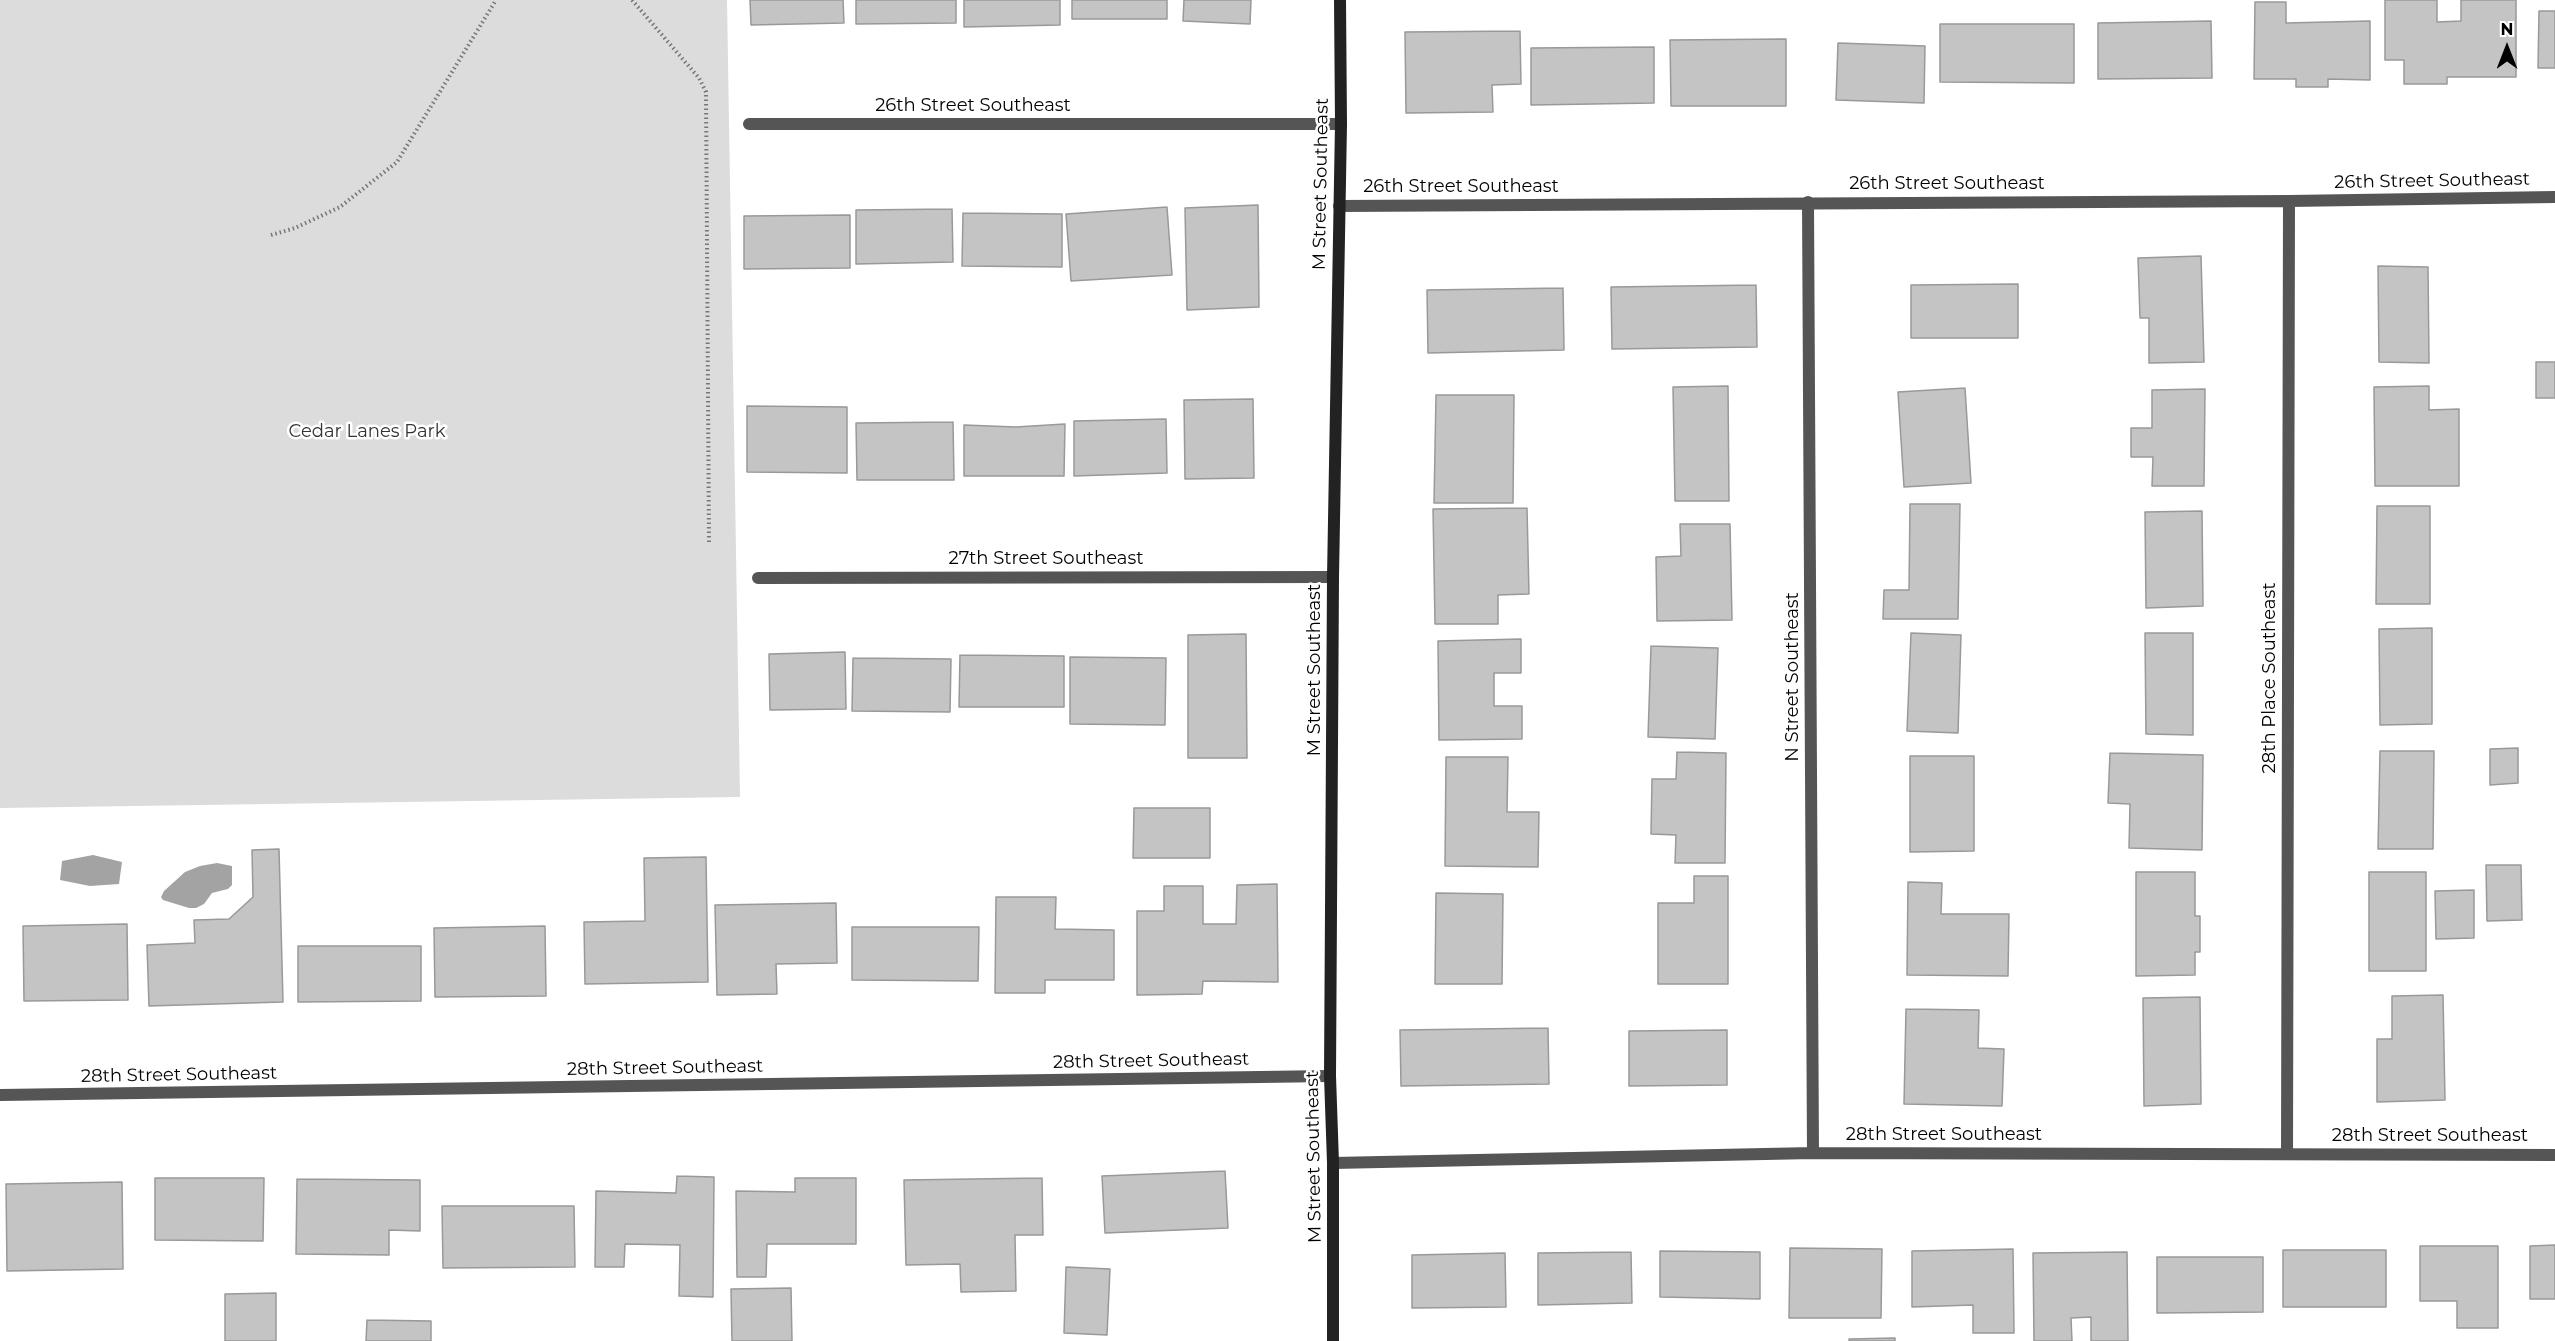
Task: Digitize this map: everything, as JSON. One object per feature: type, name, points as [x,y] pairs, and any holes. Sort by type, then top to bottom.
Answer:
[{"type":"street","name":"M Street Southeast","points":[[1333,1341],[1333,1163],[1330,1076],[1333,577],[1341,124],[1340,0]]},
{"type":"street","name":"26th Street Southeast","points":[[749,124],[1341,124]]},
{"type":"street","name":"26th Street Southeast","points":[[1339,206],[2289,201],[2555,197]]},
{"type":"street","name":"28th Place Southeast","points":[[2287,1154],[2289,201]]},
{"type":"street","name":"N Street Southeast","points":[[1808,202],[1814,1153]]},
{"type":"street","name":"27th Street Southeast","points":[[758,578],[1333,577]]},
{"type":"street","name":"28th Street Southeast","points":[[0,1095],[1330,1076]]},
{"type":"street","name":"28th Street Southeast","points":[[1333,1163],[1814,1153],[2555,1155]]},
{"type":"path","points":[[271,235],[295,228],[340,207],[397,162],[496,0]]},
{"type":"path","points":[[632,0],[699,78],[706,92],[709,543]]},
{"type":"green space","name":"Cedar Lanes Park","points":[[0,0],[727,0],[740,797],[0,808]]},
{"type":"shaded area","points":[[93,855],[122,862],[119,884],[90,886],[60,880],[62,861]]},
{"type":"shaded area","points":[[217,863],[232,866],[232,885],[228,889],[212,893],[204,904],[196,908],[189,908],[163,900],[161,897],[164,891],[185,872]]},
{"type":"building","points":[[750,0],[843,0],[844,23],[751,25]]},
{"type":"building","points":[[856,0],[956,0],[956,23],[856,24]]},
{"type":"building","points":[[964,0],[1060,0],[1060,25],[964,27]]},
{"type":"building","points":[[1072,0],[1167,0],[1167,19],[1072,19]]},
{"type":"building","points":[[1184,0],[1251,0],[1250,24],[1183,21]]},
{"type":"building","points":[[2385,0],[2437,0],[2437,22],[2461,21],[2461,0],[2516,0],[2516,77],[2447,77],[2447,84],[2404,84],[2404,60],[2385,60]]},
{"type":"building","points":[[2255,2],[2286,2],[2286,23],[2370,21],[2370,80],[2328,79],[2328,87],[2296,87],[2296,79],[2254,79]]},
{"type":"building","points":[[2539,11],[2555,11],[2555,68],[2538,68]]},
{"type":"building","points":[[2211,21],[2212,78],[2098,79],[2098,23]]},
{"type":"building","points":[[1940,24],[2074,24],[2074,83],[1940,82]]},
{"type":"building","points":[[1520,31],[1521,84],[1492,85],[1493,112],[1406,113],[1405,32]]},
{"type":"building","points":[[1786,39],[1786,106],[1671,106],[1670,40]]},
{"type":"building","points":[[1838,43],[1925,46],[1924,103],[1836,100]]},
{"type":"building","points":[[1654,47],[1654,103],[1531,105],[1531,48]]},
{"type":"building","points":[[1258,205],[1259,307],[1187,310],[1185,208]]},
{"type":"building","points":[[1167,207],[1172,275],[1071,281],[1066,214]]},
{"type":"building","points":[[952,209],[953,262],[856,264],[856,210]]},
{"type":"building","points":[[963,213],[1062,214],[1062,267],[962,266]]},
{"type":"building","points":[[850,215],[850,268],[744,269],[744,216]]},
{"type":"building","points":[[2201,256],[2204,362],[2149,363],[2149,318],[2140,318],[2138,258]]},
{"type":"building","points":[[2378,266],[2428,267],[2429,363],[2379,362]]},
{"type":"building","points":[[2018,284],[2018,338],[1911,338],[1911,285]]},
{"type":"building","points":[[1756,285],[1757,347],[1612,349],[1611,287]]},
{"type":"building","points":[[1563,288],[1564,350],[1428,353],[1427,290]]},
{"type":"building","points":[[2536,362],[2555,362],[2555,398],[2536,398]]},
{"type":"building","points":[[1728,386],[1729,501],[1675,501],[1673,387]]},
{"type":"building","points":[[2429,386],[2429,410],[2459,409],[2459,486],[2375,486],[2374,387]]},
{"type":"building","points":[[1965,388],[1971,483],[1904,487],[1898,392]]},
{"type":"building","points":[[2205,389],[2204,486],[2152,486],[2153,457],[2131,457],[2131,428],[2152,428],[2152,390]]},
{"type":"building","points":[[1436,395],[1514,395],[1513,503],[1434,503]]},
{"type":"building","points":[[1253,399],[1254,478],[1185,479],[1184,400]]},
{"type":"building","points":[[747,406],[847,407],[847,473],[747,472]]},
{"type":"building","points":[[1166,419],[1167,473],[1074,476],[1074,421]]},
{"type":"building","points":[[953,422],[954,480],[857,480],[856,423]]},
{"type":"building","points":[[1065,424],[1064,476],[964,476],[964,425],[1016,427]]},
{"type":"building","points":[[1910,504],[1960,504],[1958,619],[1883,619],[1884,590],[1909,590]]},
{"type":"building","points":[[2377,506],[2430,506],[2430,604],[2376,604]]},
{"type":"building","points":[[1527,508],[1529,594],[1498,595],[1498,624],[1435,624],[1433,509]]},
{"type":"building","points":[[2202,511],[2203,606],[2146,608],[2145,512]]},
{"type":"building","points":[[1680,524],[1730,524],[1732,620],[1657,621],[1656,557],[1681,556]]},
{"type":"building","points":[[2432,628],[2432,724],[2380,725],[2379,629]]},
{"type":"building","points":[[1911,633],[1961,635],[1958,733],[1907,731]]},
{"type":"building","points":[[2145,633],[2193,633],[2193,735],[2146,734]]},
{"type":"building","points":[[1246,634],[1247,758],[1188,758],[1188,635]]},
{"type":"building","points":[[1521,639],[1521,673],[1494,673],[1494,706],[1522,706],[1522,739],[1439,740],[1438,641]]},
{"type":"building","points":[[1651,646],[1718,648],[1715,739],[1648,737]]},
{"type":"building","points":[[845,652],[846,709],[770,710],[769,654]]},
{"type":"building","points":[[960,655],[1064,656],[1064,707],[959,707]]},
{"type":"building","points":[[1070,657],[1166,658],[1165,725],[1070,724]]},
{"type":"building","points":[[853,658],[951,659],[950,712],[852,711]]},
{"type":"building","points":[[2518,748],[2518,783],[2490,785],[2490,749]]},
{"type":"building","points":[[2380,751],[2434,751],[2433,849],[2378,849]]},
{"type":"building","points":[[1677,752],[1726,753],[1725,863],[1675,863],[1676,835],[1651,834],[1652,779],[1676,779]]},
{"type":"building","points":[[2110,753],[2203,755],[2202,850],[2129,848],[2130,804],[2108,803]]},
{"type":"building","points":[[1910,756],[1974,756],[1974,851],[1910,852]]},
{"type":"building","points":[[1446,757],[1508,757],[1507,812],[1539,812],[1538,867],[1445,866]]},
{"type":"building","points":[[1134,808],[1210,808],[1210,858],[1133,858]]},
{"type":"building","points":[[279,849],[283,1002],[149,1006],[147,945],[195,943],[194,920],[229,919],[253,897],[252,850]]},
{"type":"building","points":[[706,857],[708,982],[585,984],[584,922],[645,921],[644,858]]},
{"type":"building","points":[[2486,865],[2521,865],[2522,920],[2487,921]]},
{"type":"building","points":[[2136,872],[2195,872],[2195,916],[2200,916],[2200,952],[2195,952],[2195,975],[2136,976]]},
{"type":"building","points":[[2369,872],[2426,872],[2426,971],[2369,971]]},
{"type":"building","points":[[1694,876],[1728,876],[1728,984],[1658,984],[1658,903],[1694,903]]},
{"type":"building","points":[[1908,882],[1942,883],[1941,914],[2009,914],[2008,976],[1907,975]]},
{"type":"building","points":[[1277,884],[1278,982],[1203,981],[1202,994],[1137,995],[1137,911],[1164,911],[1164,886],[1203,886],[1203,924],[1236,924],[1237,885]]},
{"type":"building","points":[[2474,890],[2474,938],[2436,939],[2435,891]]},
{"type":"building","points":[[1436,893],[1503,894],[1502,984],[1435,984]]},
{"type":"building","points":[[996,897],[1056,897],[1055,929],[1114,930],[1114,980],[1045,980],[1045,993],[995,993]]},
{"type":"building","points":[[836,903],[837,963],[776,964],[777,994],[717,995],[715,905]]},
{"type":"building","points":[[127,924],[128,1000],[24,1001],[23,926]]},
{"type":"building","points":[[545,926],[546,996],[435,997],[434,928]]},
{"type":"building","points":[[852,927],[979,927],[978,981],[852,980]]},
{"type":"building","points":[[298,946],[421,946],[421,1001],[298,1002]]},
{"type":"building","points":[[2443,995],[2445,1100],[2377,1102],[2377,1039],[2392,1039],[2392,996]]},
{"type":"building","points":[[2200,997],[2201,1104],[2144,1106],[2143,998]]},
{"type":"building","points":[[1906,1009],[1979,1010],[1978,1048],[2004,1049],[2002,1106],[1904,1104]]},
{"type":"building","points":[[1548,1028],[1549,1084],[1401,1086],[1400,1030]]},
{"type":"building","points":[[1727,1030],[1727,1085],[1629,1086],[1629,1031]]},
{"type":"building","points":[[1225,1171],[1228,1228],[1105,1233],[1102,1176]]},
{"type":"building","points":[[677,1176],[714,1177],[713,1297],[679,1296],[680,1245],[625,1244],[624,1267],[595,1267],[596,1191],[676,1193]]},
{"type":"building","points":[[155,1178],[264,1178],[263,1241],[155,1240]]},
{"type":"building","points":[[795,1178],[856,1178],[856,1244],[767,1244],[766,1277],[737,1277],[736,1191],[795,1192]]},
{"type":"building","points":[[1042,1178],[1043,1235],[1015,1235],[1016,1291],[961,1292],[960,1264],[906,1265],[904,1180]]},
{"type":"building","points":[[297,1179],[420,1180],[420,1231],[389,1230],[389,1255],[296,1254]]},
{"type":"building","points":[[122,1182],[123,1269],[7,1271],[6,1184]]},
{"type":"building","points":[[442,1206],[574,1206],[575,1267],[443,1268]]},
{"type":"building","points":[[2555,1245],[2555,1299],[2530,1299],[2530,1246]]},
{"type":"building","points":[[2420,1246],[2498,1246],[2498,1328],[2457,1328],[2457,1301],[2420,1301]]},
{"type":"building","points":[[1790,1248],[1882,1249],[1881,1318],[1789,1318]]},
{"type":"building","points":[[2013,1249],[2014,1333],[1973,1333],[1973,1305],[1912,1307],[1912,1251]]},
{"type":"building","points":[[2283,1250],[2386,1250],[2386,1307],[2283,1307]]},
{"type":"building","points":[[1660,1251],[1760,1252],[1760,1299],[1660,1297]]},
{"type":"building","points":[[1631,1252],[1632,1303],[1538,1305],[1538,1253]]},
{"type":"building","points":[[2127,1252],[2128,1341],[2091,1341],[2091,1317],[2071,1318],[2072,1341],[2034,1341],[2033,1253]]},
{"type":"building","points":[[1505,1253],[1506,1307],[1412,1308],[1412,1255]]},
{"type":"building","points":[[2157,1257],[2263,1257],[2263,1312],[2157,1313]]},
{"type":"building","points":[[1066,1267],[1110,1269],[1107,1335],[1064,1333]]},
{"type":"building","points":[[791,1288],[792,1341],[732,1341],[731,1289]]},
{"type":"building","points":[[276,1293],[276,1341],[225,1341],[225,1294]]},
{"type":"building","points":[[367,1320],[431,1321],[431,1341],[366,1341]]},
{"type":"building","points":[[1895,1338],[1895,1341],[1849,1341],[1849,1339]]}]
